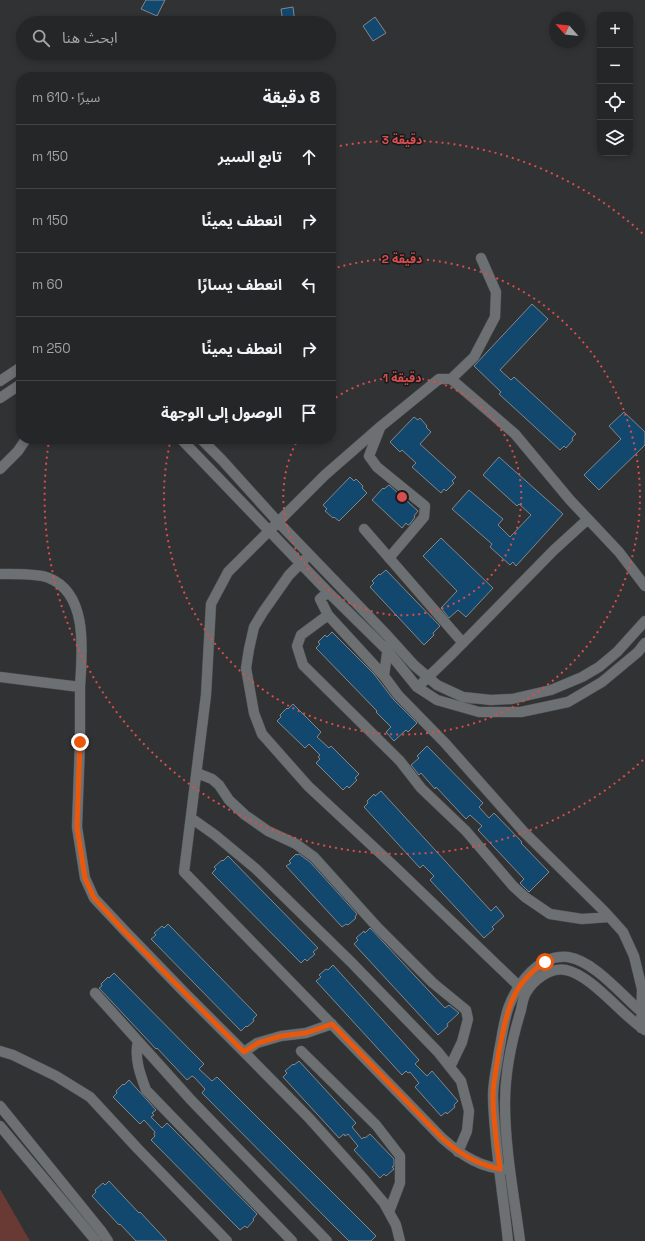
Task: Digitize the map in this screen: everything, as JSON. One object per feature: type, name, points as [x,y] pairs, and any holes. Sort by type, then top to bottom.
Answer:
[{"type":"street","points":[[451,379],[474,357],[495,317],[496,292],[481,258]]},
{"type":"street","points":[[0,381],[16,370]]},
{"type":"street","points":[[505,1169],[477,1163],[458,1152],[442,1138],[184,872],[206,696],[211,604],[228,572],[325,475],[380,427],[439,379],[451,379],[515,434],[570,500],[619,552],[645,586]]},
{"type":"street","points":[[0,398],[16,387]]},
{"type":"street","points":[[380,427],[369,456],[377,467],[425,506],[424,517],[389,558]]},
{"type":"street","points":[[0,469],[18,451],[23,444]]},
{"type":"street","points":[[186,444],[328,592],[387,650],[417,687],[437,700],[479,712],[521,712],[568,702],[602,682],[638,652],[645,643]]},
{"type":"street","points":[[206,444],[414,665],[438,685],[463,697],[491,700],[512,699],[550,690],[582,677],[599,667],[617,652],[645,621]]},
{"type":"street","points":[[417,687],[463,643],[554,550],[588,519]]},
{"type":"street","points":[[364,529],[463,643]]},
{"type":"street","points":[[309,554],[289,575],[254,628],[246,668],[254,713],[262,734],[308,786],[396,867],[522,990]]},
{"type":"street","points":[[0,574],[45,576],[59,584],[69,594],[73,600],[79,618],[82,654],[77,827],[85,878],[94,898],[125,932],[309,1118],[357,1171],[384,1203],[396,1225],[400,1241]]},
{"type":"street","points":[[328,592],[320,599],[328,615],[384,676],[398,695],[445,743],[523,831],[623,932],[634,956],[642,989],[643,1029]]},
{"type":"street","points":[[328,615],[301,635],[297,646],[303,665],[400,761],[421,788],[466,830],[513,886],[525,897],[550,914],[582,919],[609,917]]},
{"type":"street","points":[[384,676],[387,650],[391,639]]},
{"type":"street","points":[[0,677],[80,687]]},
{"type":"street","points":[[196,772],[212,779],[219,785],[229,800],[245,815],[268,831],[296,844],[314,857],[378,928],[433,983],[466,1010],[468,1020],[462,1042],[450,1067]]},
{"type":"street","points":[[191,818],[221,840],[290,902],[351,962],[432,1046],[450,1067],[461,1081],[469,1111],[467,1130],[458,1152]]},
{"type":"street","points":[[508,1241],[505,1169],[506,1085],[522,990],[529,974],[545,962],[557,958],[568,957],[582,962],[596,971],[643,1013]]},
{"type":"street","points":[[522,990],[533,984],[541,976],[554,970],[564,970],[581,977],[601,992],[643,1029]]},
{"type":"street","points":[[94,993],[191,1100],[327,1241]]},
{"type":"street","points":[[244,1052],[258,1043],[281,1036],[313,1031],[332,1024]]},
{"type":"street","points":[[138,1041],[136,1049],[138,1070],[146,1090],[292,1241]]},
{"type":"street","points":[[0,1051],[13,1055],[56,1076],[90,1097],[227,1241]]},
{"type":"street","points":[[301,1051],[376,1125],[400,1156],[400,1183],[389,1212]]},
{"type":"street","points":[[0,1106],[108,1241]]},
{"type":"street","points":[[0,1126],[96,1241]]},
{"type":"street","points":[[505,1169],[520,1241]]},
{"type":"shaded area","points":[[0,1189],[30,1241],[0,1241]]},
{"type":"building","points":[[146,0],[165,0],[157,16],[141,9]]},
{"type":"building","points":[[293,7],[294,16],[282,16],[281,9]]},
{"type":"building","points":[[375,17],[386,33],[373,41],[363,26]]},
{"type":"building","points":[[532,304],[548,319],[500,370],[511,380],[514,377],[576,434],[566,448],[564,446],[560,450],[499,394],[501,392],[474,366]]},
{"type":"building","points":[[624,412],[645,432],[645,445],[599,490],[584,475],[621,439],[609,426]]},
{"type":"building","points":[[414,417],[418,420],[420,418],[431,432],[420,444],[456,477],[452,481],[454,483],[446,491],[444,489],[441,493],[412,467],[416,463],[402,450],[400,452],[390,442]]},
{"type":"building","points":[[499,457],[563,514],[516,566],[513,562],[510,565],[490,547],[492,544],[452,509],[469,490],[503,519],[498,525],[510,537],[531,515],[519,504],[517,506],[483,475]]},
{"type":"building","points":[[350,477],[354,481],[356,479],[367,493],[339,521],[325,511],[327,509],[323,505]]},
{"type":"building","points":[[389,485],[418,511],[410,524],[408,525],[406,523],[402,528],[372,500],[383,488],[384,489]]},
{"type":"building","points":[[441,538],[493,588],[466,617],[458,610],[449,618],[441,608],[457,591],[423,556]]},
{"type":"building","points":[[386,570],[440,626],[433,633],[434,635],[424,645],[370,587],[374,583],[372,581]]},
{"type":"building","points":[[332,632],[374,674],[393,699],[417,723],[408,732],[406,730],[394,741],[386,732],[391,727],[316,648],[320,644],[318,642],[325,635],[327,637]]},
{"type":"building","points":[[293,704],[321,732],[317,737],[329,748],[331,746],[359,774],[355,778],[357,780],[349,788],[347,786],[343,790],[316,763],[320,759],[318,757],[320,755],[309,744],[305,748],[277,721],[281,717],[280,715]]},
{"type":"building","points":[[427,746],[483,803],[479,807],[489,818],[494,813],[549,872],[529,892],[520,883],[524,879],[478,830],[482,826],[470,815],[466,819],[436,787],[435,789],[421,773],[419,775],[411,765],[419,758],[417,756]]},
{"type":"building","points":[[381,791],[491,911],[496,906],[504,916],[492,927],[494,929],[484,938],[430,880],[434,876],[423,865],[420,868],[364,807],[368,803],[367,801],[374,794],[375,796]]},
{"type":"building","points":[[296,854],[299,854],[310,862],[357,914],[355,917],[356,918],[348,925],[346,924],[342,927],[286,866],[291,863],[289,861]]},
{"type":"building","points":[[228,856],[318,948],[313,952],[315,954],[307,961],[305,959],[301,963],[212,873],[216,869],[214,867]]},
{"type":"building","points":[[168,924],[257,1015],[253,1019],[254,1021],[247,1027],[246,1026],[241,1031],[151,939],[156,935],[154,933],[162,926],[164,928]]},
{"type":"building","points":[[370,928],[445,1008],[449,1005],[459,1013],[438,1035],[354,944],[358,940],[356,938]]},
{"type":"building","points":[[333,965],[419,1060],[415,1064],[427,1076],[432,1071],[458,1101],[454,1105],[455,1107],[447,1114],[446,1112],[441,1116],[415,1087],[419,1083],[410,1072],[408,1073],[406,1071],[402,1075],[316,981],[321,977],[319,975]]},
{"type":"building","points":[[114,973],[204,1064],[199,1069],[212,1081],[217,1077],[376,1236],[371,1241],[349,1241],[202,1093],[205,1089],[194,1077],[192,1076],[187,1080],[157,1048],[156,1049],[99,988],[108,977],[109,978]]},
{"type":"building","points":[[299,1061],[356,1123],[352,1127],[362,1139],[370,1134],[394,1159],[394,1166],[392,1167],[394,1169],[386,1176],[384,1174],[380,1178],[354,1150],[358,1146],[348,1134],[345,1136],[344,1134],[339,1138],[283,1077],[287,1073],[285,1071]]},
{"type":"building","points":[[129,1080],[156,1110],[152,1113],[154,1115],[151,1117],[162,1128],[167,1123],[257,1214],[247,1228],[245,1226],[240,1230],[151,1140],[155,1136],[155,1132],[144,1120],[140,1124],[113,1097],[117,1093],[116,1091]]},
{"type":"building","points":[[109,1181],[167,1241],[136,1241],[120,1224],[119,1225],[92,1196],[96,1192],[95,1190],[103,1183],[105,1185]]},
{"type":"route","points":[[80,742],[77,827],[85,878],[94,898],[125,932],[244,1052],[258,1043],[281,1036],[306,1033],[332,1024],[453,1148],[477,1163],[492,1168],[500,1169],[493,1094],[495,1075],[508,1007],[518,987],[529,974],[545,962]]}]
